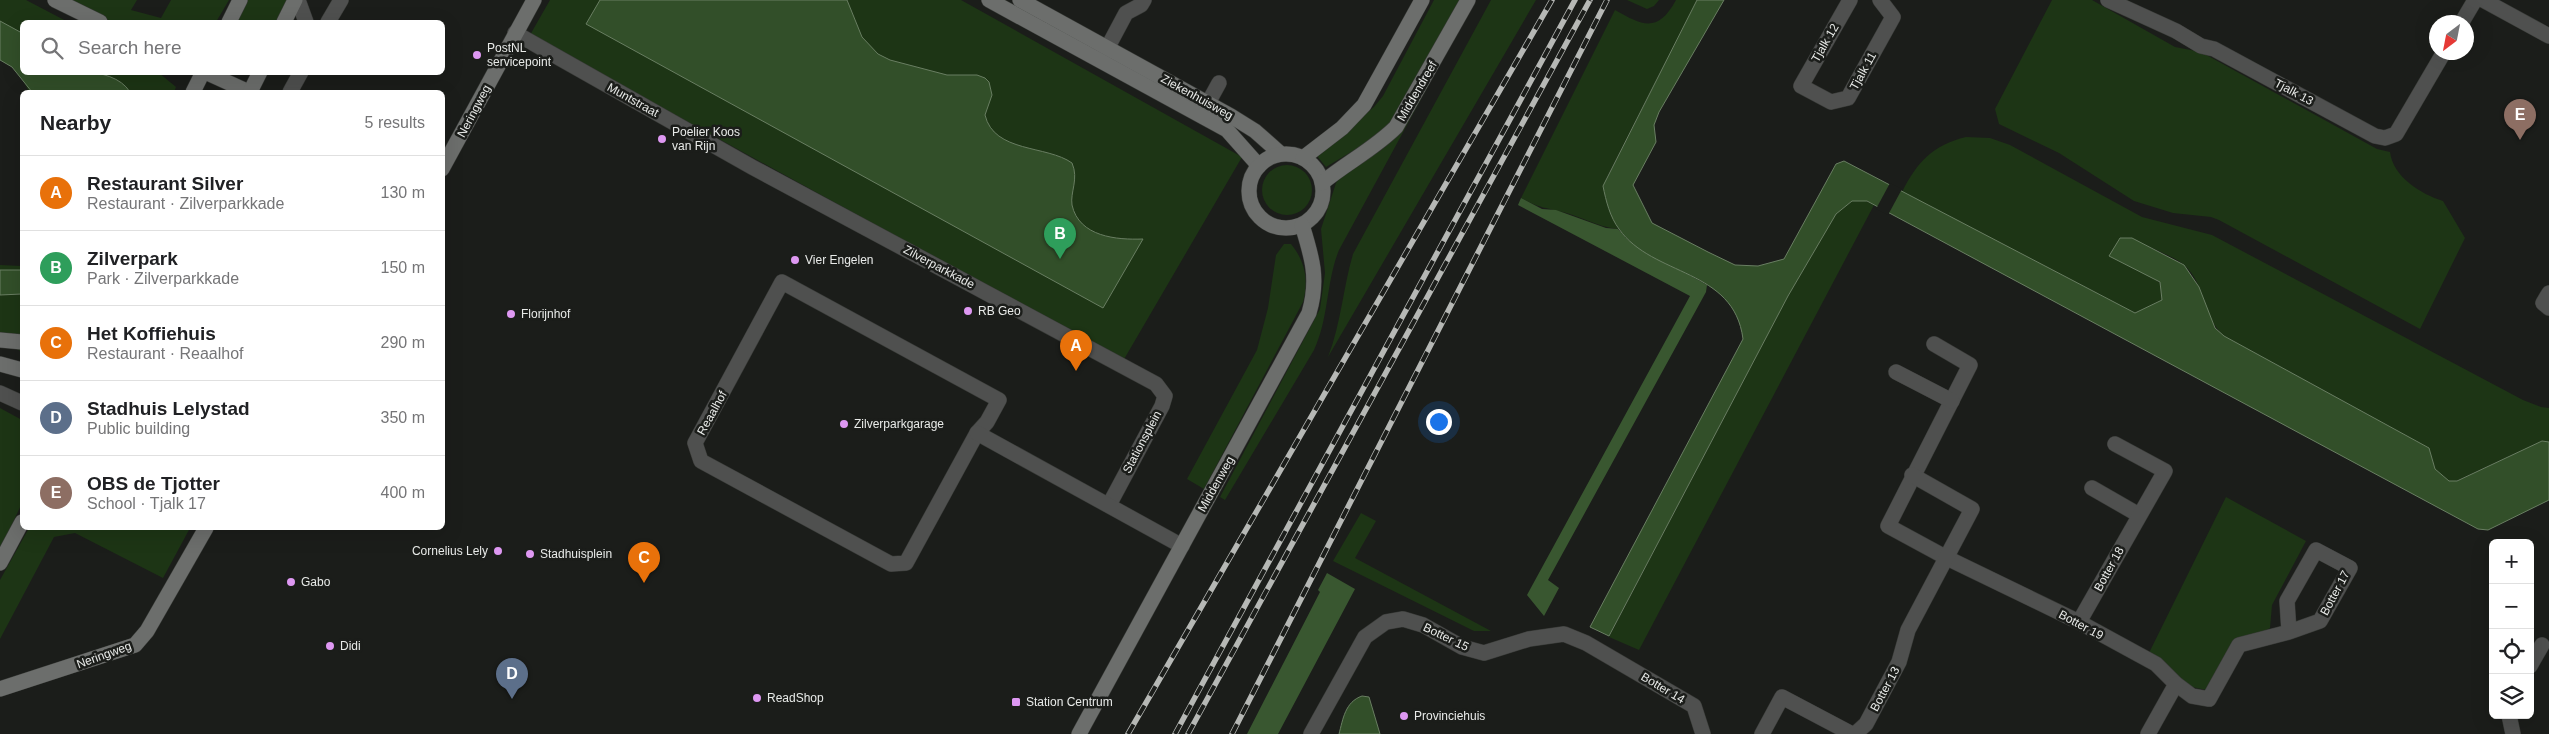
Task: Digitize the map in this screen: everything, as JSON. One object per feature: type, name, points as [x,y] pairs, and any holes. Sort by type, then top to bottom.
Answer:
[{"type":"main road","points":[[56,0],[96,20]]},
{"type":"main road","points":[[230,20],[240,0]]},
{"type":"main road","points":[[285,20],[297,0]]},
{"type":"main road","name":"Neringweg","points":[[445,163],[534,0]]},
{"type":"main road","name":"Ziekenhuisweg","points":[[988,0],[1100,62],[1255,131],[1281,154]]},
{"type":"main road","name":"Ziekenhuisweg","points":[[1020,0],[1108,48],[1204,109],[1227,130],[1259,166]]},
{"type":"main road","points":[[1303,158],[1342,128],[1364,105],[1422,0]]},
{"type":"main road","name":"Middendreef","points":[[1322,183],[1341,167],[1385,138],[1396,127],[1468,0]]},
{"type":"main road","points":[[194,90],[202,75]]},
{"type":"main road","points":[[211,75],[244,90]]},
{"type":"main road","points":[[250,90],[258,75]]},
{"type":"main road","points":[[1281,154],[1303,158],[1318,173],[1322,183],[1323,192],[1318,209],[1302,225],[1288,228],[1276,226],[1258,215],[1249,196],[1250,185],[1259,166],[1269,158],[1281,154]]},
{"type":"main road","name":"Middenweg","points":[[1079,734],[1309,312],[1316,281],[1312,256],[1302,225]]},
{"type":"main road","points":[[0,340],[20,342]]},
{"type":"main road","points":[[0,364],[20,369]]},
{"type":"main road","points":[[0,563],[20,526]]},
{"type":"main road","name":"Neringweg","points":[[0,688],[136,645],[148,631],[205,530]]},
{"type":"street","points":[[297,0],[305,20]]},
{"type":"street","points":[[329,20],[341,0]]},
{"type":"street","points":[[1100,62],[1126,13],[1141,5],[1144,0]]},
{"type":"street","name":"Tjalk 12","points":[[1801,86],[1850,0]]},
{"type":"street","name":"Tjalk 11","points":[[1801,86],[1831,102],[1848,98],[1892,18],[1880,0]]},
{"type":"street","name":"Tjalk 13","points":[[2108,0],[2176,31],[2201,46],[2214,49],[2374,136],[2385,138],[2396,134],[2439,60]]},
{"type":"street","points":[[2466,15],[2475,0]]},
{"type":"street","points":[[2483,0],[2549,36]]},
{"type":"street","name":"Muntstraat","points":[[515,33],[752,166]]},
{"type":"street","points":[[291,90],[299,75]]},
{"type":"street","points":[[1204,109],[1219,83]]},
{"type":"street","name":"Zilverparkkade","points":[[752,166],[1126,367]]},
{"type":"street","name":"Reaalhof","points":[[782,282],[998,400],[987,422],[978,433],[906,563],[891,564],[702,461],[695,443],[782,282]]},
{"type":"street","points":[[2549,294],[2543,303],[2549,308]]},
{"type":"street","name":"Botter 19","points":[[1934,344],[1970,365],[1912,475],[1888,526],[1947,558],[2079,622],[2156,664],[2176,684],[2192,696],[2209,699]]},
{"type":"street","name":"Stationsplein","points":[[1109,505],[1162,406],[1164,396],[1156,384],[1126,367]]},
{"type":"street","points":[[1896,372],[1952,401]]},
{"type":"street","points":[[0,393],[20,402]]},
{"type":"street","points":[[978,433],[1182,546]]},
{"type":"street","name":"Botter 18","points":[[2079,622],[2165,471],[2115,444]]},
{"type":"street","points":[[1912,475],[1972,509],[1947,558]]},
{"type":"street","points":[[2092,488],[2139,514]]},
{"type":"street","name":"Botter 17","points":[[2209,699],[2239,645],[2289,632],[2320,621],[2350,568],[2316,550],[2287,601],[2289,632]]},
{"type":"street","name":"Botter 13","points":[[1762,734],[1782,697],[1854,734],[1866,724],[1899,662],[1904,640],[1947,558]]},
{"type":"street","name":"Botter 15","points":[[1311,734],[1365,637],[1378,626],[1394,620],[1417,622],[1462,647],[1484,653],[1529,639],[1564,634],[1586,643],[1633,670]]},
{"type":"street","points":[[2534,659],[2542,645]]},
{"type":"street","name":"Botter 14","points":[[1633,670],[1694,706],[1703,734]]},
{"type":"street","points":[[2148,734],[2176,684]]},
{"type":"street","points":[[2510,719],[2513,734]]},
{"type":"shaded area","points":[[0,0],[26,0],[64,20],[20,20],[20,74],[16,66],[0,58]]},
{"type":"shaded area","points":[[58,0],[137,0],[131,10],[161,18],[171,0],[229,0],[217,20],[109,20]]},
{"type":"shaded area","points":[[247,0],[288,0],[278,20],[237,20]]},
{"type":"shaded area","points":[[550,0],[961,0],[1242,157],[1123,361],[530,35]]},
{"type":"shaded area","points":[[600,0],[847,0],[862,37],[878,54],[890,60],[947,75],[977,75],[985,78],[989,82],[992,95],[985,115],[990,127],[999,136],[1010,142],[1061,157],[1072,163],[1075,180],[1072,205],[1076,216],[1082,224],[1091,230],[1111,237],[1143,239],[1103,308],[586,24]]},
{"type":"shaded area","points":[[1434,0],[1463,0],[1389,124],[1371,140],[1326,167],[1317,156],[1374,107],[1383,96]]},
{"type":"shaded area","points":[[1475,0],[1339,250],[1319,338],[1314,350],[1225,500],[1220,497],[1320,309],[1325,273],[1321,229],[1336,183],[1342,175],[1380,151],[1393,140]]},
{"type":"shaded area","points":[[1491,0],[1536,0],[1328,357],[1336,332],[1353,254]]},
{"type":"shaded area","points":[[1627,0],[1659,0],[1654,6],[1647,9]]},
{"type":"shaded area","points":[[1676,0],[1697,0],[1606,179],[1606,200],[1618,229],[1540,206],[1521,198],[1615,10],[1642,23],[1656,22],[1663,18]]},
{"type":"shaded area","points":[[1697,0],[1724,0],[1659,112],[1654,125],[1656,142],[1633,185],[1652,223],[1735,265],[1758,266],[1784,259],[1836,164],[1844,161],[2135,313],[2162,300],[2160,282],[2109,256],[2120,238],[2132,238],[2184,265],[2199,287],[2215,328],[2224,336],[2429,448],[2435,469],[2449,481],[2457,481],[2542,441],[2549,442],[2549,500],[2488,530],[2478,529],[1867,201],[1852,201],[1836,214],[1788,296],[1609,636],[1590,627],[1743,339],[1736,316],[1725,299],[1709,286],[1634,245],[1619,229],[1611,214],[1603,186]]},
{"type":"shaded area","points":[[2052,0],[2092,0],[2175,47],[2201,52],[2377,149],[2390,152],[2392,161],[2402,177],[2417,189],[2443,201],[2465,238],[2420,329],[2219,220],[2211,217],[2173,213],[2134,201],[2059,153],[1999,124],[1995,109]]},
{"type":"shaded area","points":[[0,21],[20,32],[20,75],[103,75],[121,83],[128,90],[30,90],[12,67],[0,60]]},
{"type":"shaded area","points":[[20,75],[161,75],[176,87],[175,90],[28,90]]},
{"type":"shaded area","points":[[1966,137],[1990,138],[2010,145],[2142,217],[2212,235],[2523,400],[2549,408],[2549,442],[2542,441],[2456,481],[2449,481],[2435,469],[2429,448],[2224,336],[2212,320],[2197,282],[2180,262],[2132,238],[2147,274],[2160,283],[2162,300],[2135,313],[1902,192],[1914,172],[1927,156],[1954,140]]},
{"type":"shaded area","points":[[1287,165],[1305,172],[1312,190],[1305,208],[1287,215],[1269,208],[1262,190],[1269,172]]},
{"type":"shaded area","points":[[1521,198],[1542,209],[1556,210],[1606,228],[1618,229],[1628,240],[1707,285],[1706,292],[1548,580],[1559,588],[1544,616],[1527,595],[1690,296],[1518,205]]},
{"type":"shaded area","points":[[1852,201],[1866,201],[1874,205],[1639,650],[1609,637],[1788,296],[1836,214]]},
{"type":"shaded area","points":[[1284,244],[1291,244],[1303,264],[1306,286],[1303,302],[1204,489],[1187,479],[1257,350],[1268,308],[1276,255]]},
{"type":"shaded area","points":[[0,265],[20,266],[20,293],[13,295],[20,294],[20,351],[0,340]]},
{"type":"shaded area","points":[[0,270],[20,270],[20,294],[0,295]]},
{"type":"shaded area","points":[[0,408],[20,419],[20,507],[0,550]]},
{"type":"shaded area","points":[[2226,497],[2306,541],[2272,605],[2270,628],[2232,649],[2211,691],[2192,687],[2148,655]]},
{"type":"shaded area","points":[[1361,513],[1376,521],[1355,558],[1491,631],[1474,631],[1333,561]]},
{"type":"shaded area","points":[[28,530],[189,530],[163,578],[75,533],[54,537],[0,639],[0,580]]},
{"type":"shaded area","points":[[1327,573],[1355,589],[1278,734],[1247,734],[1320,592],[1318,590]]},
{"type":"shaded area","points":[[1362,696],[1369,697],[1380,734],[1339,734],[1348,707]]},
{"type":"pier","points":[[1890,183],[1902,189],[1888,215],[1876,209]]},
{"type":"railway","points":[[1128,734],[1552,0]]},
{"type":"railway","points":[[1175,734],[1575,0]]},
{"type":"railway","points":[[1188,734],[1590,0]]},
{"type":"railway","points":[[1232,734],[1607,0]]},
{"type":"place","name":"PostNL servicepoint","points":[[477,55]]},
{"type":"place","name":"Poelier Koos van Rijn","points":[[662,139]]},
{"type":"place","name":"OBS de Tjotter","points":[[2520,140]]},
{"type":"place","name":"Zilverpark","points":[[1060,259]]},
{"type":"place","name":"Vier Engelen","points":[[795,260]]},
{"type":"place","name":"RB Geo","points":[[968,311]]},
{"type":"place","name":"Florijnhof","points":[[511,314]]},
{"type":"place","name":"Restaurant Silver","points":[[1076,371]]},
{"type":"place","name":"Zilverparkgarage","points":[[844,424]]},
{"type":"place","name":"Cornelius Lely","points":[[498,551]]},
{"type":"place","name":"Stadhuisplein","points":[[530,554]]},
{"type":"place","name":"Gabo","points":[[291,582]]},
{"type":"place","name":"Het Koffiehuis","points":[[644,583]]},
{"type":"place","name":"Didi","points":[[330,646]]},
{"type":"place","name":"ReadShop","points":[[757,698]]},
{"type":"place","name":"Stadhuis Lelystad","points":[[512,699]]},
{"type":"place","name":"Station Centrum","points":[[1016,702]]},
{"type":"place","name":"Provinciehuis","points":[[1404,716]]}]
